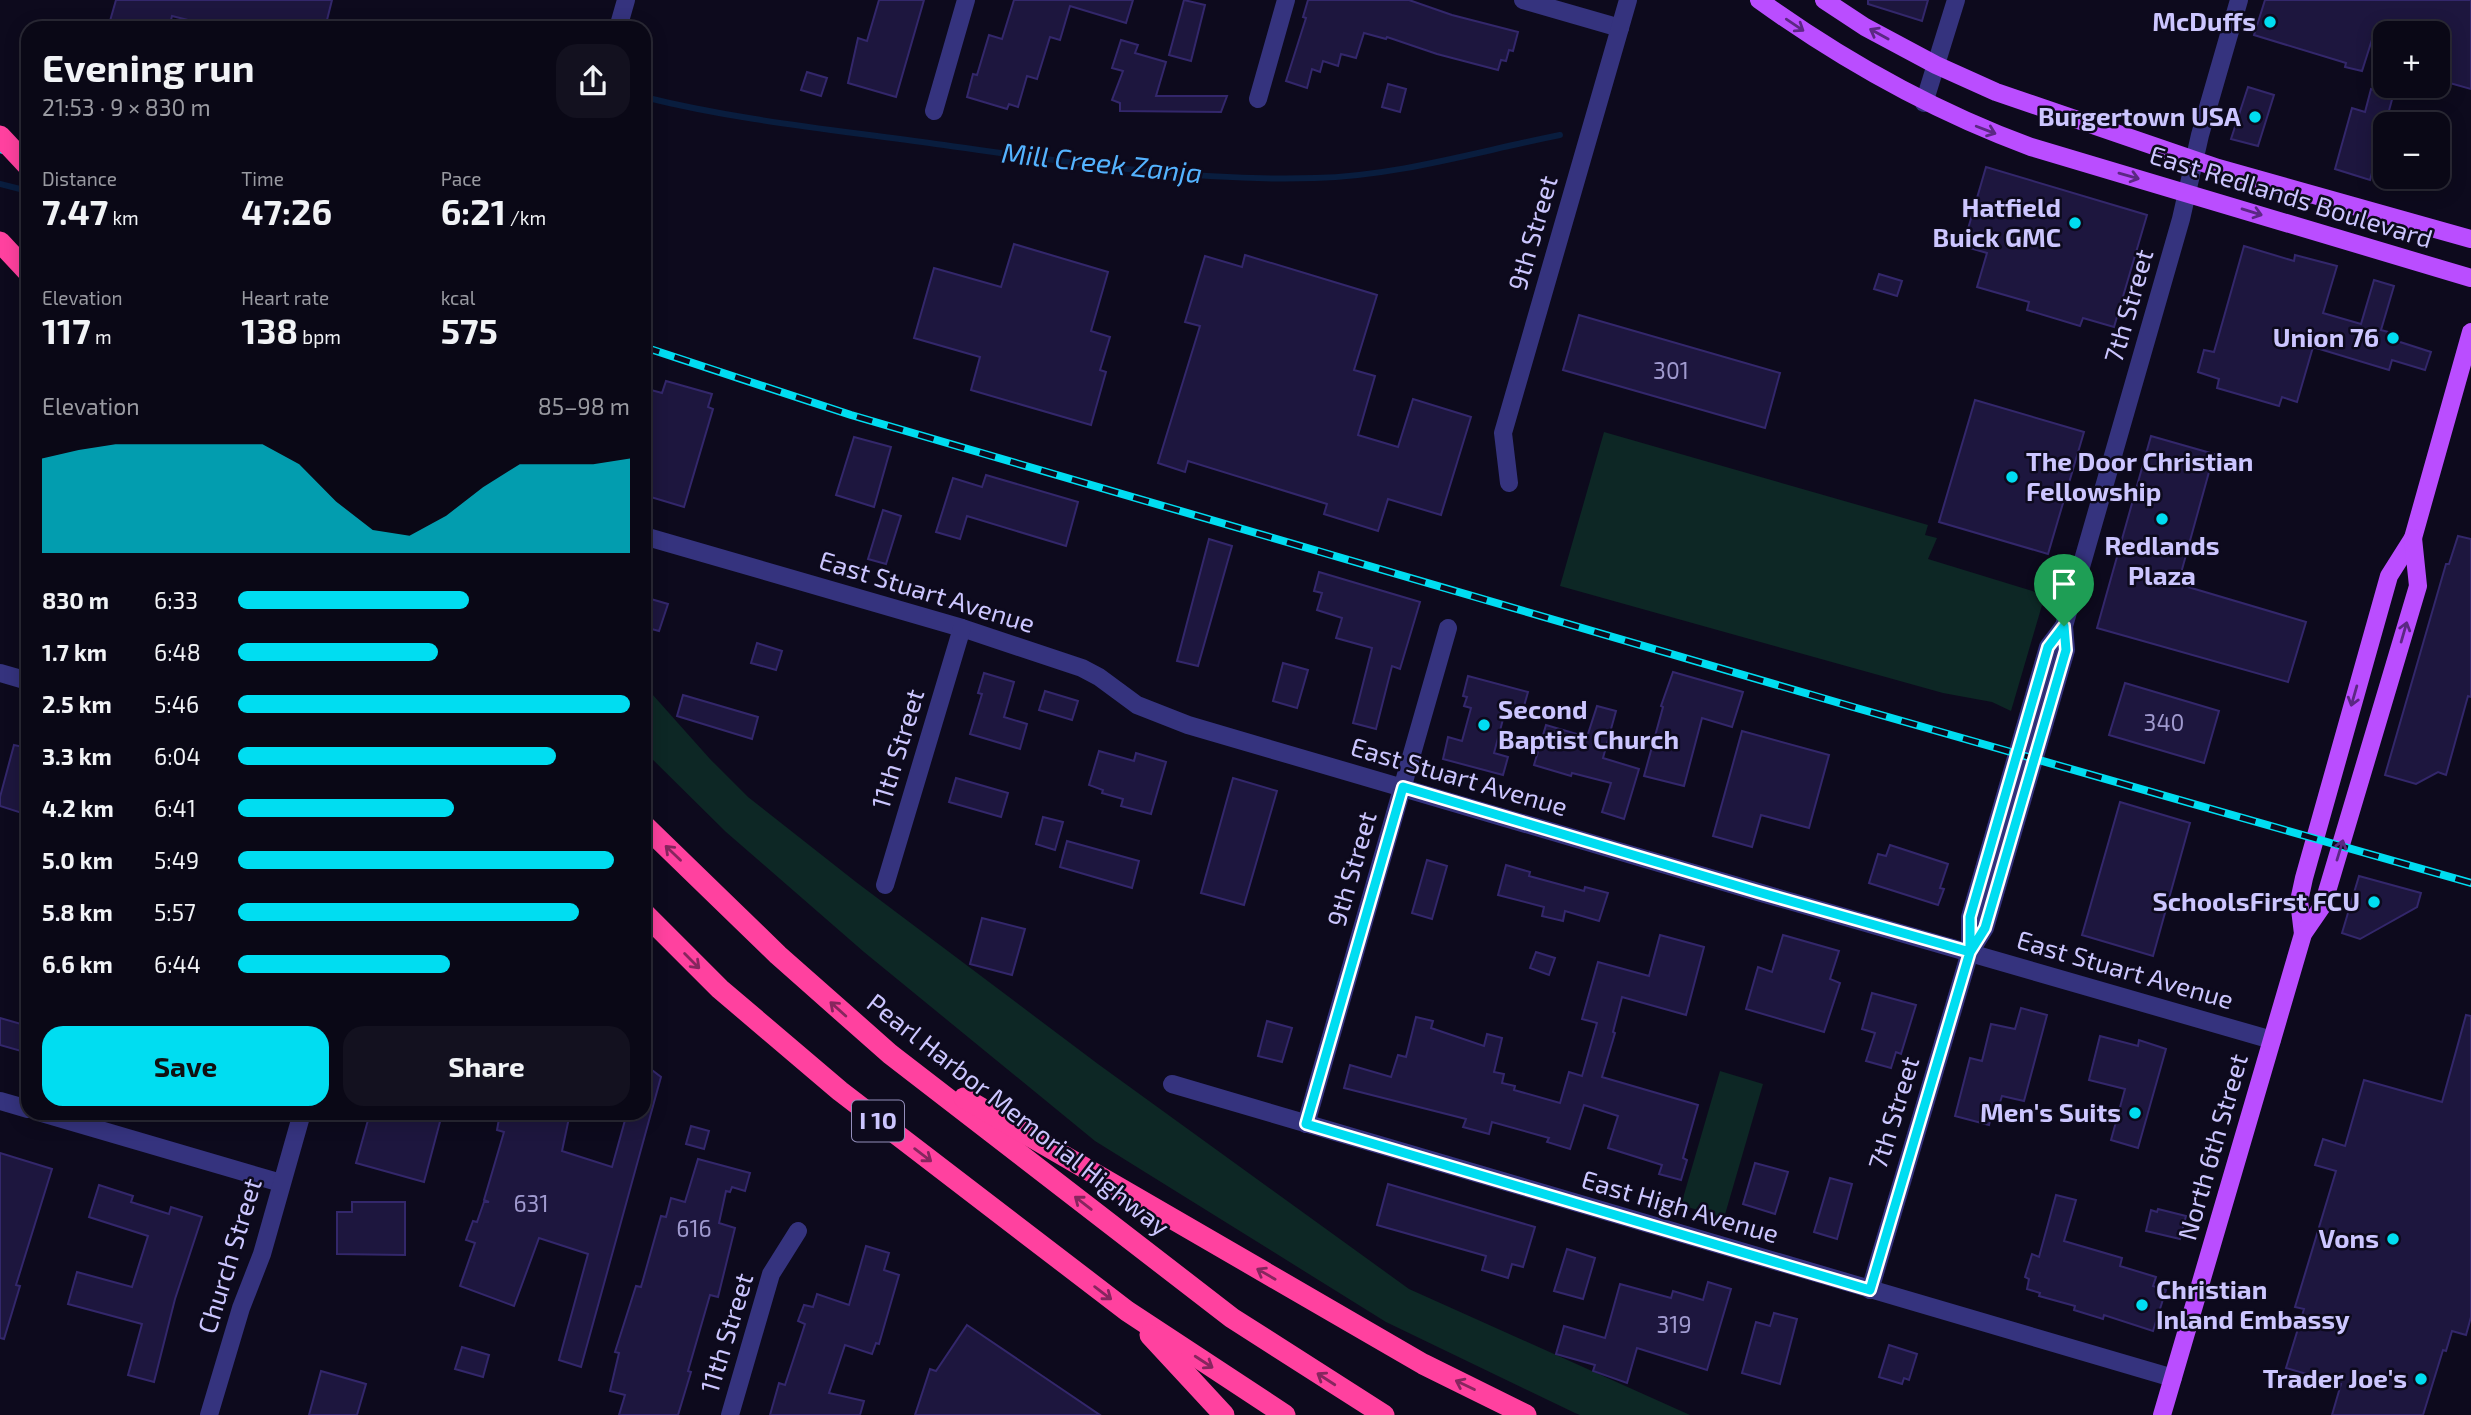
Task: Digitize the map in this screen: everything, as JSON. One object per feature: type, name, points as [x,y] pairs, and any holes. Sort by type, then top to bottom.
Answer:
[{"type":"highway","points":[[0,136],[21,158]]},
{"type":"highway","points":[[0,243],[21,265]]},
{"type":"highway","name":"Pearl Harbor Memorial Highway","points":[[651,832],[778,956],[890,1054],[1232,1318],[1384,1415]]},
{"type":"highway","name":"I 10","points":[[651,920],[720,989],[840,1091],[1127,1311],[1285,1415]]},
{"type":"highway","points":[[890,1054],[1411,1357],[1526,1415]]},
{"type":"highway","points":[[1127,1311],[1224,1415]]},
{"type":"main road","name":"East Redlands Boulevard","points":[[1759,0],[1850,61],[1924,103],[1980,128],[2031,147],[2471,278]]},
{"type":"main road","name":"East Redlands Boulevard","points":[[1824,0],[1865,27],[1936,65],[2007,97],[2193,159],[2471,239]]},
{"type":"main road","name":"North 6th Street","points":[[2303,934],[2299,901],[2314,839],[2389,576],[2413,538],[2471,332]]},
{"type":"main road","name":"North 6th Street","points":[[2162,1415],[2303,934],[2323,905],[2418,586],[2413,538]]},
{"type":"street","points":[[620,21],[626,0]]},
{"type":"street","points":[[933,111],[966,0]]},
{"type":"street","points":[[1258,99],[1286,0]]},
{"type":"street","points":[[1523,0],[1620,28]]},
{"type":"street","name":"9th Street","points":[[1509,483],[1503,433],[1628,0]]},
{"type":"street","points":[[1924,103],[1956,0]]},
{"type":"street","name":"7th Street","points":[[1870,1290],[1970,952],[1970,917],[2048,647],[2064,626],[2144,352],[2187,193],[2193,159],[2239,0]]},
{"type":"street","name":"East Stuart Avenue","points":[[651,538],[962,628],[1083,668],[1137,705],[1162,717],[2273,1040]]},
{"type":"street","name":"11th Street","points":[[885,885],[962,628]]},
{"type":"street","name":"9th Street","points":[[1306,1124],[1448,628]]},
{"type":"street","points":[[0,673],[21,679]]},
{"type":"street","name":"East High Avenue","points":[[1172,1084],[2173,1378]]},
{"type":"street","points":[[0,1101],[21,1107]]},
{"type":"street","points":[[66,1120],[281,1183]]},
{"type":"street","name":"Church Street","points":[[209,1415],[242,1308],[262,1254],[300,1120]]},
{"type":"street","name":"11th Street","points":[[730,1415],[771,1274],[798,1231]]},
{"type":"green space","points":[[1604,432],[1928,525],[1925,535],[1937,538],[1928,559],[2045,595],[2011,711],[1992,702],[1943,693],[1560,586]]},
{"type":"green space","points":[[651,693],[748,797],[856,882],[1098,1064],[1409,1289],[1690,1415],[1580,1415],[1386,1322],[1095,1141],[864,952],[726,832],[651,758]]},
{"type":"green space","points":[[1720,1071],[1763,1084],[1724,1218],[1681,1205]]},
{"type":"building","points":[[116,0],[332,0],[327,21],[192,21],[172,16],[171,21],[110,21]]},
{"type":"building","points":[[879,0],[924,0],[896,97],[848,83],[858,38],[867,41]]},
{"type":"building","points":[[1014,0],[1133,0],[1126,23],[1070,6],[1060,40],[1050,37],[1037,79],[1027,76],[1018,107],[1009,104],[1007,109],[967,97],[989,35],[1002,39]]},
{"type":"building","points":[[1184,0],[1205,5],[1191,61],[1169,55]]},
{"type":"building","points":[[1308,0],[1409,0],[1452,15],[1518,32],[1513,51],[1509,50],[1506,61],[1501,60],[1498,70],[1387,37],[1386,39],[1364,33],[1356,58],[1341,54],[1338,66],[1323,61],[1320,72],[1312,69],[1307,88],[1286,81],[1306,18],[1303,17]]},
{"type":"building","points":[[1868,0],[1928,0],[1922,21],[1868,4]]},
{"type":"building","points":[[2265,0],[2471,0],[2471,89],[2450,83],[2450,21],[2373,21],[2373,37],[2362,71],[2345,67],[2346,63],[2254,35]]},
{"type":"building","points":[[1121,40],[1138,45],[1135,53],[1166,62],[1156,96],[1227,96],[1221,112],[1120,111],[1120,103],[1112,100],[1123,71],[1112,68]]},
{"type":"building","points":[[807,72],[827,78],[821,96],[801,90]]},
{"type":"building","points":[[1388,84],[1406,89],[1400,112],[1382,107]]},
{"type":"building","points":[[2248,87],[2274,95],[2258,146],[2231,139]]},
{"type":"building","points":[[2371,89],[2373,98],[2392,98],[2389,112],[2373,112],[2373,169],[2370,180],[2335,169],[2352,108],[2365,112]]},
{"type":"building","points":[[1986,167],[2147,215],[2114,327],[2083,318],[2080,326],[2027,310],[2029,302],[1977,287],[1987,253],[1963,246]]},
{"type":"building","points":[[1014,244],[1108,272],[1091,331],[1110,337],[1100,370],[1106,372],[1091,425],[971,390],[980,357],[914,338],[934,268],[1001,287]]},
{"type":"building","points":[[2244,246],[2294,261],[2295,255],[2337,266],[2323,313],[2361,324],[2374,280],[2394,286],[2381,330],[2399,335],[2397,341],[2431,352],[2425,370],[2392,360],[2389,370],[2313,347],[2297,402],[2282,397],[2279,406],[2217,388],[2219,379],[2198,372],[2204,350],[2214,352]]},
{"type":"building","points":[[1245,255],[1377,295],[1354,370],[1375,376],[1358,435],[1398,447],[1413,399],[1471,417],[1441,515],[1388,499],[1378,531],[1324,514],[1327,504],[1188,461],[1185,472],[1158,463],[1200,326],[1185,322],[1205,256],[1242,267]]},
{"type":"building","points":[[1879,274],[1902,281],[1897,296],[1874,289]]},
{"type":"building","points":[[1579,315],[1780,373],[1765,428],[1563,370]]},
{"type":"building","points":[[666,381],[712,394],[708,407],[713,409],[684,507],[651,497],[651,390],[662,393]]},
{"type":"building","name":"The Door Christian Fellowship","points":[[1975,400],[2084,432],[2048,554],[1939,522]]},
{"type":"building","name":"Redlands Plaza","points":[[2151,436],[2214,454],[2178,584],[2306,622],[2288,682],[2097,628]]},
{"type":"building","points":[[854,437],[891,447],[874,507],[836,495]]},
{"type":"building","points":[[986,475],[1078,502],[1066,546],[967,516],[960,539],[936,532],[953,478],[982,487]]},
{"type":"building","points":[[883,510],[901,516],[886,564],[868,559]]},
{"type":"building","points":[[2458,536],[2471,539],[2471,697],[2468,696],[2446,775],[2438,772],[2416,784],[2385,775],[2446,564],[2449,564]]},
{"type":"building","points":[[1209,539],[1232,546],[1198,666],[1177,661]]},
{"type":"building","points":[[1319,572],[1420,602],[1400,669],[1392,666],[1376,729],[1353,723],[1372,648],[1336,638],[1342,618],[1317,610],[1322,593],[1314,591]]},
{"type":"building","points":[[651,599],[668,604],[659,631],[651,629]]},
{"type":"building","points":[[757,643],[782,651],[776,670],[751,663]]},
{"type":"building","points":[[1283,663],[1308,670],[1297,708],[1273,701]]},
{"type":"building","points":[[1673,672],[1743,692],[1732,727],[1702,718],[1684,786],[1644,776],[1663,707],[1661,706]]},
{"type":"building","points":[[984,673],[1014,682],[1004,717],[1027,724],[1020,749],[970,734],[982,694],[978,693]]},
{"type":"building","name":"Second Baptist Church","points":[[1468,676],[1528,692],[1522,713],[1506,708],[1494,753],[1508,757],[1503,775],[1443,759],[1448,737],[1462,741],[1471,708],[1464,706],[1467,697],[1463,696]]},
{"type":"building","points":[[2125,683],[2219,711],[2204,763],[2109,735]]},
{"type":"building","points":[[1045,691],[1078,701],[1072,720],[1039,710]]},
{"type":"building","points":[[683,695],[758,717],[752,739],[677,716]]},
{"type":"building","points":[[1597,706],[1616,711],[1603,758],[1639,769],[1624,819],[1602,812],[1611,783],[1572,773],[1571,776],[1534,765],[1546,725],[1587,737]]},
{"type":"building","points":[[1742,731],[1829,755],[1809,828],[1761,815],[1752,847],[1713,836]]},
{"type":"building","points":[[14,745],[21,746],[21,813],[0,806]]},
{"type":"building","points":[[1099,751],[1134,761],[1136,753],[1166,762],[1151,814],[1121,806],[1123,799],[1102,793],[1103,790],[1089,785]]},
{"type":"building","points":[[956,778],[1008,793],[1001,817],[949,802]]},
{"type":"building","points":[[1233,778],[1277,791],[1244,905],[1201,893]]},
{"type":"building","points":[[2120,802],[2190,823],[2153,956],[2082,935]]},
{"type":"building","points":[[1043,817],[1063,822],[1055,850],[1036,844]]},
{"type":"building","points":[[1067,841],[1139,861],[1132,888],[1060,867]]},
{"type":"building","points":[[1890,845],[1948,864],[1938,905],[1869,883],[1878,854],[1886,856]]},
{"type":"building","points":[[1427,860],[1447,866],[1432,919],[1412,913]]},
{"type":"building","points":[[1506,865],[1530,872],[1529,876],[1584,891],[1585,887],[1608,893],[1599,921],[1565,911],[1563,921],[1542,916],[1544,907],[1498,895]]},
{"type":"building","points":[[2359,876],[2421,893],[2417,907],[2360,939],[2342,933]]},
{"type":"building","points":[[982,918],[1025,929],[1012,975],[970,964]]},
{"type":"building","points":[[1660,935],[1704,947],[1686,1015],[1622,997],[1602,1077],[1698,1105],[1683,1158],[1687,1160],[1681,1180],[1659,1174],[1662,1165],[1608,1148],[1618,1116],[1584,1105],[1570,1149],[1547,1142],[1549,1138],[1492,1122],[1489,1134],[1463,1127],[1466,1119],[1344,1088],[1350,1065],[1391,1077],[1398,1055],[1406,1057],[1416,1017],[1433,1021],[1431,1028],[1484,1046],[1487,1034],[1502,1038],[1494,1072],[1504,1074],[1502,1083],[1515,1086],[1514,1090],[1560,1103],[1569,1072],[1582,1076],[1597,1023],[1582,1019],[1598,962],[1649,976]]},
{"type":"building","points":[[1783,935],[1839,951],[1830,979],[1840,983],[1824,1032],[1746,1009],[1758,967],[1772,972]]},
{"type":"building","points":[[1536,952],[1555,958],[1549,975],[1530,968]]},
{"type":"building","points":[[1872,993],[1916,1005],[1901,1054],[1896,1052],[1891,1068],[1866,1061],[1875,1033],[1862,1029]]},
{"type":"building","points":[[2021,1008],[2047,1015],[2024,1101],[2002,1096],[1995,1118],[1991,1117],[1989,1125],[1955,1116],[1970,1058],[1982,1061],[1991,1024],[2015,1029]]},
{"type":"building","name":"Vons","points":[[2466,1015],[2471,1016],[2471,1317],[2466,1335],[2452,1331],[2446,1351],[2443,1350],[2423,1415],[2332,1415],[2341,1384],[2286,1368],[2304,1309],[2295,1307],[2336,1171],[2315,1165],[2323,1139],[2345,1146],[2364,1080],[2442,1102]]},
{"type":"building","points":[[0,1018],[21,1024],[21,1051],[0,1045]]},
{"type":"building","points":[[1267,1021],[1292,1028],[1282,1062],[1258,1056]]},
{"type":"building","points":[[2100,1036],[2138,1046],[2139,1040],[2166,1049],[2138,1148],[2111,1140],[2125,1089],[2089,1080]]},
{"type":"building","points":[[651,1069],[661,1077],[651,1113]]},
{"type":"building","points":[[368,1120],[440,1120],[424,1182],[356,1163]]},
{"type":"building","points":[[499,1120],[569,1120],[562,1151],[612,1167],[625,1120],[649,1120],[581,1367],[559,1360],[588,1254],[539,1238],[514,1306],[460,1286],[475,1243],[466,1240],[473,1221],[477,1222],[484,1202],[489,1202],[484,1200],[504,1132],[497,1130]]},
{"type":"building","points":[[691,1126],[709,1131],[704,1149],[686,1144]]},
{"type":"building","points":[[0,1153],[52,1169],[16,1285],[20,1286],[4,1339],[0,1338]]},
{"type":"building","points":[[698,1159],[750,1173],[745,1191],[732,1187],[730,1192],[726,1191],[719,1223],[735,1228],[718,1297],[710,1295],[678,1415],[619,1415],[625,1395],[610,1391],[619,1353],[615,1352],[636,1286],[641,1287],[661,1216],[666,1217],[671,1198],[685,1202]]},
{"type":"building","points":[[1755,1163],[1788,1172],[1775,1214],[1743,1204]]},
{"type":"building","points":[[1830,1178],[1852,1184],[1837,1239],[1814,1232]]},
{"type":"building","points":[[1388,1184],[1535,1227],[1523,1267],[1512,1264],[1508,1278],[1482,1270],[1486,1256],[1377,1225]]},
{"type":"building","points":[[99,1185],[133,1196],[131,1202],[169,1214],[171,1207],[202,1217],[175,1299],[154,1382],[128,1375],[142,1324],[68,1304],[77,1272],[132,1287],[148,1236],[89,1217]]},
{"type":"building","points":[[2056,1195],[2076,1200],[2064,1241],[2122,1258],[2120,1266],[2156,1277],[2153,1286],[2166,1290],[2153,1331],[2104,1315],[2103,1319],[2074,1310],[2075,1306],[2039,1296],[2040,1293],[2027,1289],[2029,1279],[2025,1277],[2032,1254],[2039,1257]]},
{"type":"building","points":[[352,1202],[405,1202],[405,1255],[337,1254],[337,1212],[352,1212]]},
{"type":"building","points":[[2158,1209],[2186,1216],[2180,1239],[2146,1231],[2151,1210],[2157,1212]]},
{"type":"building","points":[[866,1246],[889,1253],[884,1270],[899,1275],[879,1344],[876,1343],[872,1354],[845,1345],[829,1393],[864,1401],[860,1415],[770,1415],[779,1383],[785,1385],[805,1324],[798,1321],[804,1305],[813,1307],[817,1294],[849,1305]]},
{"type":"building","points":[[1567,1249],[1595,1258],[1583,1299],[1554,1291]]},
{"type":"building","points":[[1708,1282],[1731,1289],[1707,1370],[1637,1348],[1627,1383],[1593,1371],[1595,1365],[1556,1354],[1564,1326],[1605,1338],[1620,1284],[1671,1298],[1673,1291],[1703,1300]]},
{"type":"building","points":[[1774,1313],[1797,1319],[1780,1384],[1742,1373],[1756,1322],[1770,1326]]},
{"type":"building","points":[[967,1325],[1100,1415],[915,1415],[930,1369],[936,1371]]},
{"type":"building","points":[[1889,1345],[1917,1354],[1909,1380],[1904,1378],[1902,1384],[1879,1377]]},
{"type":"building","points":[[462,1347],[489,1355],[483,1377],[455,1369]]},
{"type":"building","points":[[321,1371],[366,1384],[357,1415],[309,1415]]},
{"type":"waterway","name":"Mill Creek Zanja","points":[[651,99],[716,113],[789,124],[1077,163],[1220,177],[1315,178],[1377,173],[1560,135]]},
{"type":"waterway","name":"Mill Creek Zanja","points":[[0,184],[21,189]]},
{"type":"railway","points":[[0,149],[21,155]]},
{"type":"railway","points":[[651,349],[851,415],[1853,707],[2471,883]]},
{"type":"place","name":"McDuffs","points":[[2270,22]]},
{"type":"place","name":"Burgertown USA","points":[[2255,117]]},
{"type":"place","name":"Hatfield Buick GMC","points":[[2075,223]]},
{"type":"place","name":"Union 76","points":[[2393,338]]},
{"type":"place","name":"The Door Christian Fellowship","points":[[2012,477]]},
{"type":"place","name":"Redlands Plaza","points":[[2162,519]]},
{"type":"place","name":"Second Baptist Church","points":[[1484,725]]},
{"type":"place","name":"SchoolsFirst FCU","points":[[2374,902]]},
{"type":"place","name":"Men's Suits","points":[[2135,1113]]},
{"type":"place","name":"Vons","points":[[2393,1239]]},
{"type":"place","name":"Christian Inland Embassy","points":[[2142,1305]]},
{"type":"place","name":"Trader Joe's","points":[[2421,1379]]},
{"type":"route","points":[[2064,626],[2048,647],[1970,917],[1970,952],[1870,1290],[1306,1124],[1403,787],[1970,952],[1985,928],[2035,759],[2066,650],[2064,626]]}]
